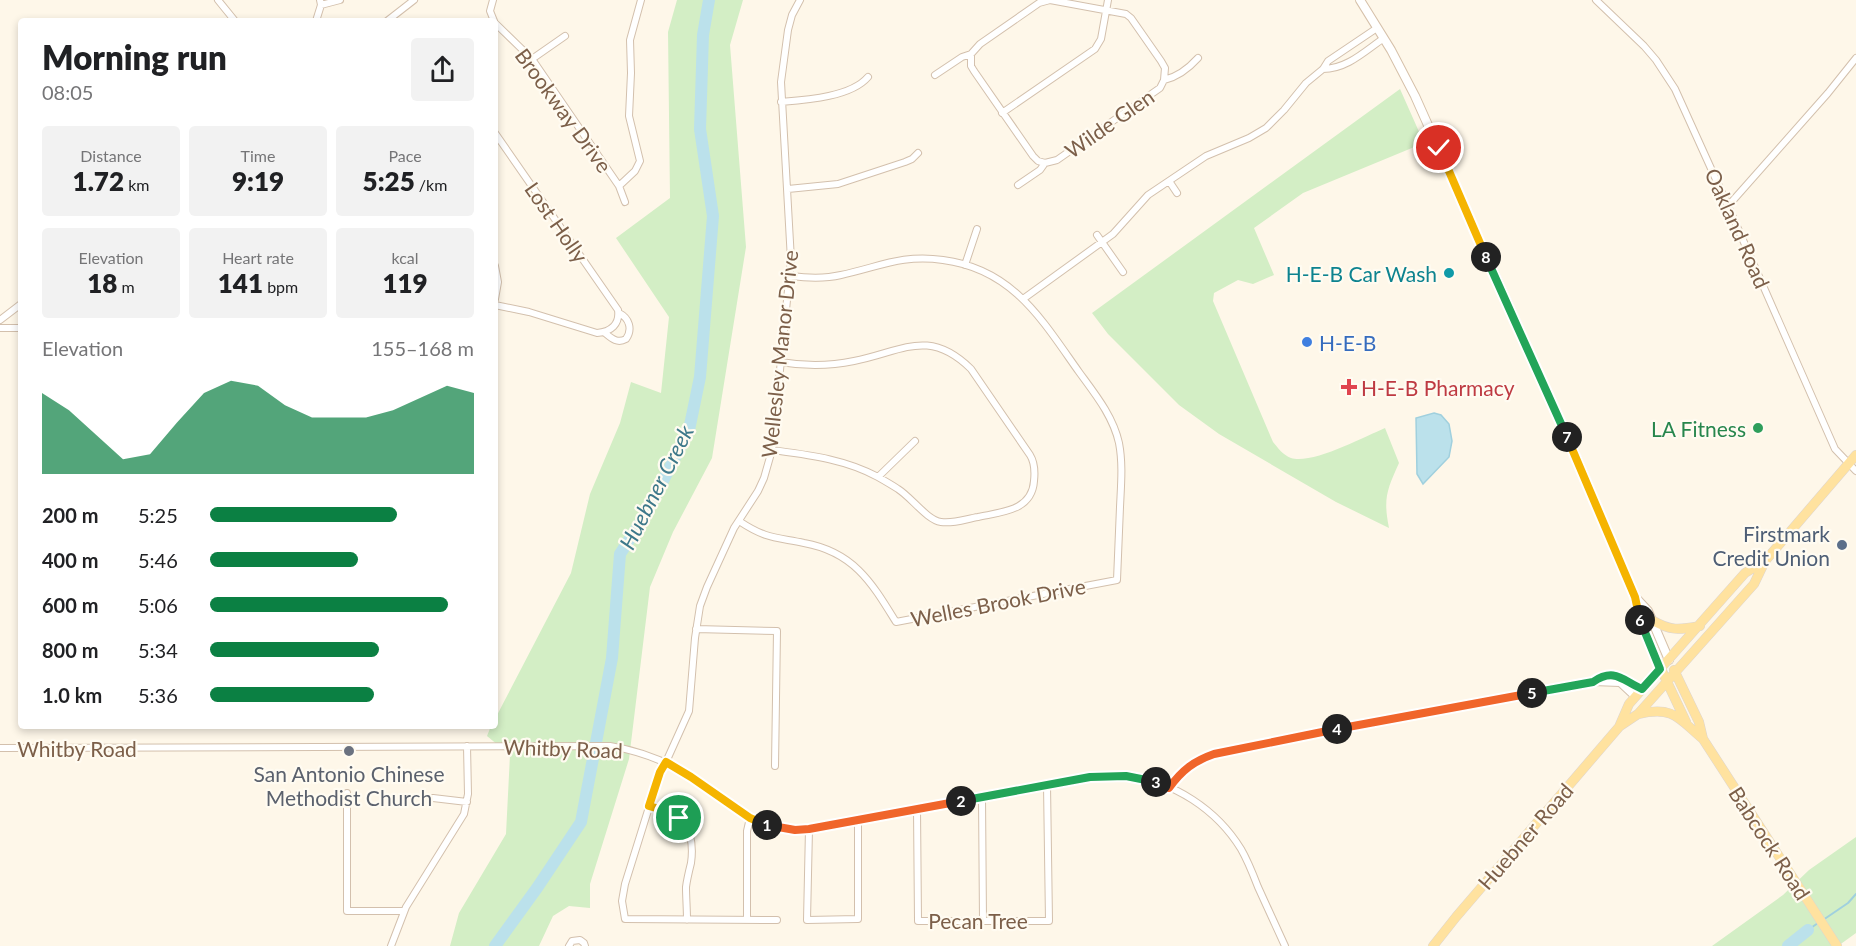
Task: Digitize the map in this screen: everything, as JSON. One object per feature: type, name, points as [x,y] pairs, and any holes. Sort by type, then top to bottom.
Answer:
[{"type":"main road","name":"Babcock Road","points":[[1360,0],[1405,73],[1577,459],[1635,597],[1638,615],[1660,669],[1688,727],[1703,739],[1837,946]]},
{"type":"main road","name":"Huebner Road","points":[[1619,727],[1629,704],[1635,697],[1745,573],[1765,561],[1852,467],[1856,455]]},
{"type":"main road","name":"Huebner Road","points":[[1433,946],[1456,916],[1619,727],[1638,714],[1754,584],[1765,561]]},
{"type":"main road","name":"Babcock Road","points":[[1635,597],[1648,611],[1699,722],[1703,739]]},
{"type":"main road","points":[[1652,620],[1673,629],[1700,626]]},
{"type":"main road","points":[[1638,714],[1653,711],[1668,712],[1688,727]]},
{"type":"street","points":[[218,0],[233,18]]},
{"type":"street","points":[[318,18],[321,3],[340,0]]},
{"type":"street","points":[[391,18],[414,0]]},
{"type":"street","name":"Brookway Drive","points":[[493,0],[490,11],[493,18]]},
{"type":"street","points":[[619,186],[635,171],[640,161],[629,116],[630,40],[641,0]]},
{"type":"street","name":"Wellesley Manor Drive","points":[[687,920],[625,919],[623,893],[660,772],[689,711],[700,606],[724,548],[761,485],[772,450],[791,276],[791,241],[781,102],[783,56],[792,15],[800,0]]},
{"type":"street","points":[[935,75],[962,57],[971,54],[980,44],[1039,3],[1050,0],[1121,12],[1131,18],[1165,68],[1164,80]]},
{"type":"street","points":[[1002,113],[1095,49],[1101,39],[1108,0]]},
{"type":"street","name":"Oakland Road","points":[[1596,0],[1644,46],[1665,74],[1687,113],[1835,450],[1852,467]]},
{"type":"street","name":"Brookway Drive","points":[[498,26],[532,59],[619,186],[626,202]]},
{"type":"street","points":[[791,276],[808,278],[839,276],[877,264],[910,259],[944,260],[965,265],[1000,281],[1023,299],[1113,234],[1142,201],[1169,181],[1206,156],[1257,134],[1276,119],[1328,61],[1377,28]]},
{"type":"street","points":[[532,59],[565,36]]},
{"type":"street","points":[[1323,69],[1334,69],[1348,63],[1384,38]]},
{"type":"street","points":[[971,54],[971,66],[1002,113],[1033,156],[1045,163]]},
{"type":"street","name":"Wilde Glen","points":[[1018,185],[1040,170],[1045,163],[1057,159],[1095,134],[1160,88],[1164,80],[1173,78],[1198,58]]},
{"type":"street","points":[[1728,206],[1856,58]]},
{"type":"street","points":[[781,102],[822,98],[859,86],[868,77]]},
{"type":"street","name":"Lost Holly","points":[[498,137],[619,313],[627,319],[628,335],[622,341],[612,339],[605,333]]},
{"type":"street","points":[[788,189],[838,184],[905,162],[918,153]]},
{"type":"street","points":[[1169,181],[1177,193]]},
{"type":"street","points":[[965,265],[976,229]]},
{"type":"street","points":[[1097,235],[1124,272]]},
{"type":"street","name":"Welles Brook Drive","points":[[739,521],[768,537],[825,548],[844,558],[869,580],[896,622],[1117,580],[1122,470],[1116,432],[1098,400],[1037,313],[1023,299]]},
{"type":"street","points":[[498,305],[597,333],[605,333],[615,326],[619,313]]},
{"type":"street","points":[[0,320],[18,306]]},
{"type":"street","points":[[0,328],[18,328]]},
{"type":"street","points":[[772,450],[833,460],[863,470],[898,489],[932,519],[939,522],[1012,510],[1028,499],[1034,485],[1033,459],[970,369],[952,354],[933,346],[912,345],[853,362],[813,365],[780,363]]},
{"type":"street","points":[[878,477],[915,441]]},
{"type":"street","points":[[696,629],[777,631],[775,766]]},
{"type":"street","points":[[1593,682],[1600,677],[1618,676],[1642,689]]},
{"type":"street","points":[[1169,788],[1178,776],[1192,764],[1230,750],[1593,682],[1620,683],[1635,697]]},
{"type":"street","name":"Whitby Road","points":[[0,748],[595,745],[651,755],[691,777],[750,818],[775,827],[795,830],[1090,777],[1119,775],[1138,777],[1189,798],[1213,815],[1237,843],[1286,946]]},
{"type":"street","points":[[391,946],[404,911],[464,814],[467,802],[467,746]]},
{"type":"street","name":"Pecan Tree","points":[[917,809],[918,921],[1049,921],[1047,785]]},
{"type":"street","points":[[346,794],[347,911],[404,911]]},
{"type":"street","points":[[982,797],[983,921]]},
{"type":"street","points":[[433,798],[467,802]]},
{"type":"street","points":[[649,806],[679,818],[691,841],[691,861],[686,887],[687,920],[777,920]]},
{"type":"street","points":[[747,920],[747,831],[750,818]]},
{"type":"street","points":[[809,829],[807,920],[858,919],[858,820]]},
{"type":"street","points":[[569,946],[572,941],[577,940],[585,946]]},
{"type":"green space","points":[[677,0],[743,0],[730,45],[746,247],[712,458],[673,532],[650,587],[629,759],[590,884],[590,908],[569,906],[553,916],[539,946],[450,946],[459,913],[506,834],[510,755],[487,736],[490,729],[498,729],[498,713],[571,573],[590,494],[620,423],[631,382],[661,393],[669,317],[616,238],[670,198],[668,32]]},
{"type":"green space","points":[[1400,89],[1424,143],[1303,193],[1254,228],[1274,275],[1253,284],[1238,280],[1214,293],[1213,301],[1273,442],[1286,455],[1291,458],[1311,458],[1338,449],[1385,428],[1399,463],[1387,494],[1386,509],[1389,528],[1336,502],[1219,434],[1179,405],[1108,334],[1092,313]]},
{"type":"green space","points":[[1856,837],[1856,933],[1838,946],[1712,946],[1783,895],[1809,870]]},
{"type":"water","points":[[1434,413],[1441,415],[1449,424],[1452,441],[1449,457],[1423,484],[1417,474],[1416,418]]},
{"type":"waterway","name":"Huebner Creek","points":[[495,946],[581,822],[612,658],[620,554],[646,514],[689,430],[700,377],[713,216],[700,129],[703,35],[709,0]]},
{"type":"waterway","points":[[1823,920],[1848,903],[1856,894]]},
{"type":"waterway","points":[[1808,930],[1818,923]]},
{"type":"waterway","points":[[1788,946],[1808,930]]},
{"type":"place","name":"H-E-B Car Wash","points":[[1449,273]]},
{"type":"place","name":"H-E-B","points":[[1307,342]]},
{"type":"place","name":"H-E-B Pharmacy","points":[[1349,387]]},
{"type":"place","name":"LA Fitness","points":[[1758,428]]},
{"type":"place","name":"Firstmark Credit Union","points":[[1842,545]]},
{"type":"place","name":"San Antonio Chinese Methodist Church","points":[[349,751]]},
{"type":"route","points":[[679,818],[649,806],[660,772],[666,762],[756,822],[795,830],[809,829],[1090,777],[1112,775],[1138,777],[1169,788],[1185,769],[1200,759],[1243,747],[1593,682],[1600,677],[1611,675],[1624,678],[1642,689],[1660,669],[1638,615],[1635,597],[1577,459],[1439,148]]}]
